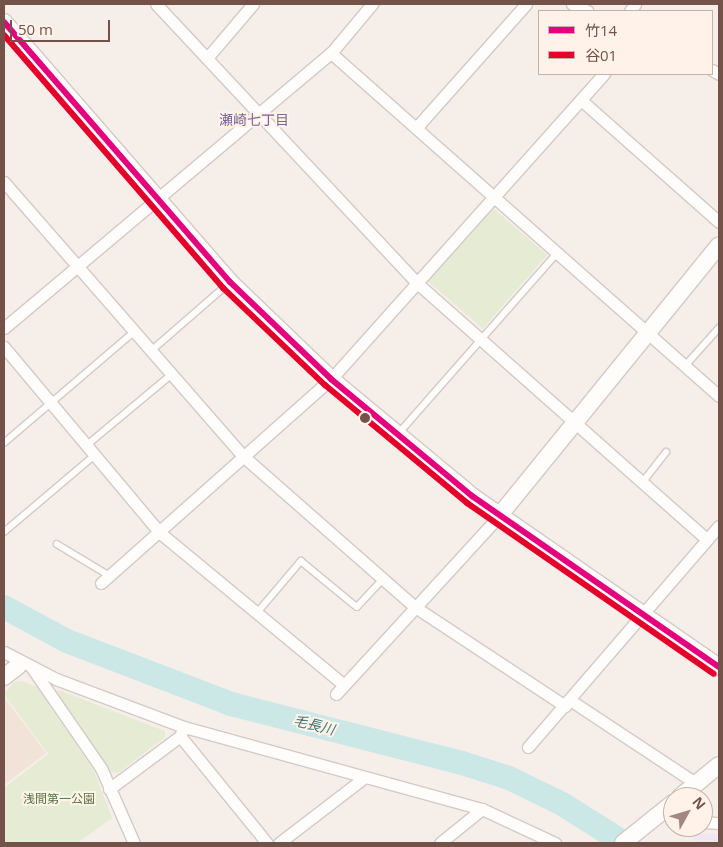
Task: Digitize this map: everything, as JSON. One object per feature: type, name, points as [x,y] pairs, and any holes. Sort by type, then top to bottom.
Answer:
[{"type":"street","points":[[156,4],[417,283],[707,540]]},
{"type":"street","points":[[207,58],[254,4]]},
{"type":"street","points":[[4,328],[331,53],[372,4]]},
{"type":"street","points":[[416,128],[526,4]]},
{"type":"street","points":[[572,4],[586,10]]},
{"type":"street","points":[[4,22],[230,282],[331,379],[396,436],[499,516],[719,668]]},
{"type":"street","points":[[331,53],[719,396]]},
{"type":"street","points":[[105,579],[331,379],[603,75]]},
{"type":"street","points":[[581,100],[719,222]]},
{"type":"street","points":[[4,182],[243,456],[415,607],[697,784]]},
{"type":"street","points":[[336,694],[343,684],[499,516],[719,245]]},
{"type":"street","points":[[4,347],[159,532],[343,684]]},
{"type":"street","points":[[528,747],[719,526]]},
{"type":"street","points":[[4,652],[24,665],[182,731],[365,777],[482,809],[556,843]]},
{"type":"street","points":[[4,677],[24,665]]},
{"type":"street","points":[[24,665],[101,768],[134,843]]},
{"type":"street","points":[[109,789],[182,731]]},
{"type":"street","points":[[182,731],[266,843]]},
{"type":"street","points":[[693,787],[719,766]]},
{"type":"street","points":[[279,843],[365,777]]},
{"type":"street","points":[[440,843],[482,809]]},
{"type":"street","points":[[623,843],[663,811]]},
{"type":"lane","points":[[396,436],[557,253]]},
{"type":"lane","points":[[150,351],[230,282]]},
{"type":"lane","points":[[685,366],[719,328]]},
{"type":"lane","points":[[4,443],[134,332]]},
{"type":"lane","points":[[87,445],[171,375]]},
{"type":"lane","points":[[642,483],[666,452]]},
{"type":"lane","points":[[4,532],[95,455]]},
{"type":"lane","points":[[57,544],[105,579]]},
{"type":"lane","points":[[257,613],[301,561],[357,608],[383,579]]},
{"type":"shaded area","points":[[4,697],[46,753],[4,785]]},
{"type":"shaded area","points":[[713,834],[719,834],[719,843],[698,843],[693,837],[713,837]]},
{"type":"green space","points":[[492,207],[547,255],[483,329],[428,281]]},
{"type":"green space","name":"浅間第一公園","points":[[22,681],[37,687],[94,771],[112,818],[77,843],[4,843],[4,788],[48,754],[4,694],[14,682]]},
{"type":"green space","points":[[59,690],[165,731],[165,737],[118,773],[111,772],[57,692]]},
{"type":"waterway","name":"毛長川","points":[[4,607],[67,641],[231,704],[462,763],[509,778],[564,805],[624,843]]},
{"type":"transit line","name":"竹14","points":[[4,22],[230,282],[331,379],[472,496],[719,667]]},
{"type":"transit line","name":"谷01","points":[[4,35],[223,288],[325,385],[467,503],[714,674]]},
{"type":"district","name":"瀬崎七丁目","points":[[254,120]]}]
